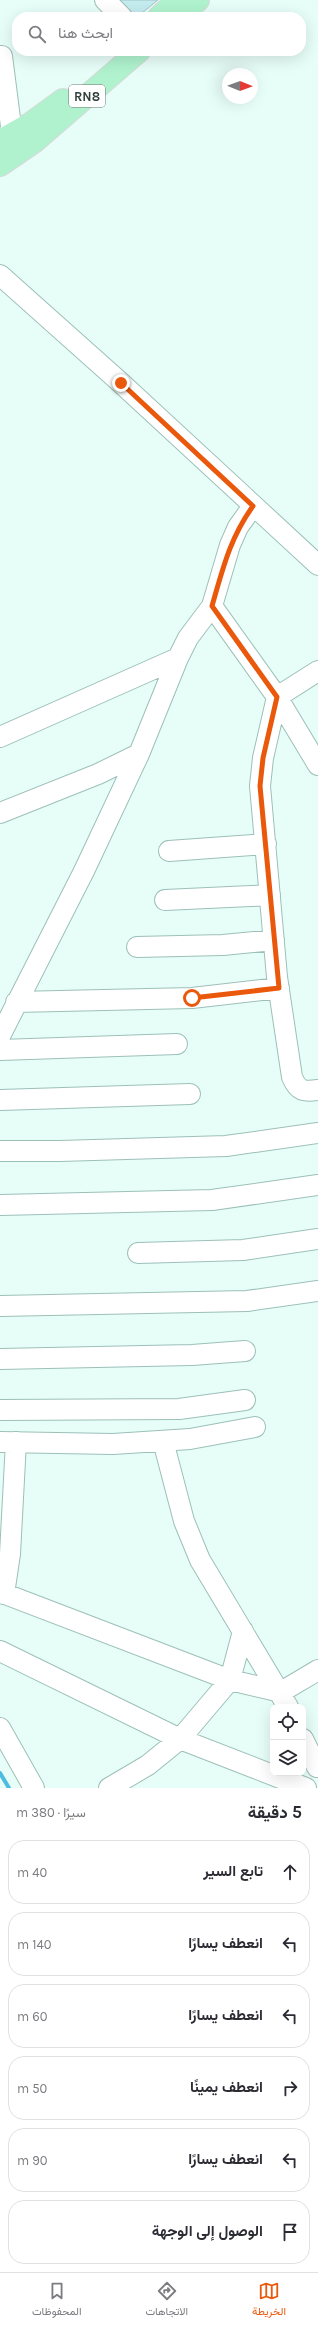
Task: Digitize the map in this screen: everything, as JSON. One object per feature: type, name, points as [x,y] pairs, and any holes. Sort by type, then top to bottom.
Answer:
[{"type":"main road","points":[[165,12],[178,0]]},
{"type":"main road","points":[[185,12],[198,0]]},
{"type":"main road","name":"RN8","points":[[6,138],[53,108],[114,56]]},
{"type":"main road","name":"RN8","points":[[0,165],[35,141],[133,56]]},
{"type":"street","points":[[105,0],[117,12]]},
{"type":"street","points":[[0,56],[2,56],[6,138]]},
{"type":"street","points":[[0,275],[121,383],[318,565]]},
{"type":"street","points":[[2,1026],[84,871],[139,754],[178,658],[188,638],[212,606],[230,545],[238,527],[253,506]]},
{"type":"street","points":[[212,606],[277,697],[318,765]]},
{"type":"street","points":[[0,737],[178,658]]},
{"type":"street","points":[[318,671],[277,697],[263,758],[260,786],[279,988],[292,1077],[299,1090],[304,1092],[318,1090]]},
{"type":"street","points":[[0,813],[98,774],[139,754]]},
{"type":"street","points":[[169,851],[266,844]]},
{"type":"street","points":[[165,900],[270,894]]},
{"type":"street","points":[[137,947],[223,946],[274,940]]},
{"type":"street","points":[[16,1002],[192,998],[279,988]]},
{"type":"street","points":[[0,1050],[177,1044]]},
{"type":"street","points":[[0,1100],[190,1094]]},
{"type":"street","points":[[0,1151],[226,1146],[318,1133]]},
{"type":"street","points":[[0,1204],[212,1200],[318,1186]]},
{"type":"street","points":[[138,1253],[243,1250],[318,1239]]},
{"type":"street","points":[[0,1306],[247,1301],[318,1291]]},
{"type":"street","points":[[0,1358],[192,1355],[244,1351]]},
{"type":"street","points":[[0,1410],[179,1409],[245,1400]]},
{"type":"street","points":[[255,1427],[190,1439],[163,1441],[113,1444],[8,1442],[10,1554],[2,1593],[284,1700]]},
{"type":"street","points":[[163,1441],[184,1521],[200,1560],[284,1700]]},
{"type":"street","points":[[109,1788],[134,1782],[148,1765],[180,1739],[230,1680],[243,1632]]},
{"type":"street","points":[[0,1651],[180,1739],[306,1788]]},
{"type":"street","points":[[284,1700],[318,1670]]},
{"type":"street","points":[[0,1728],[34,1788]]},
{"type":"street","points":[[304,1740],[317,1767]]},
{"type":"building","points":[[120,0],[158,0],[143,12],[129,12]]},
{"type":"waterway","points":[[0,1773],[9,1788]]},
{"type":"route","points":[[121,383],[253,506],[238,527],[230,545],[212,606],[277,697],[263,758],[260,786],[279,988],[192,998]]}]
